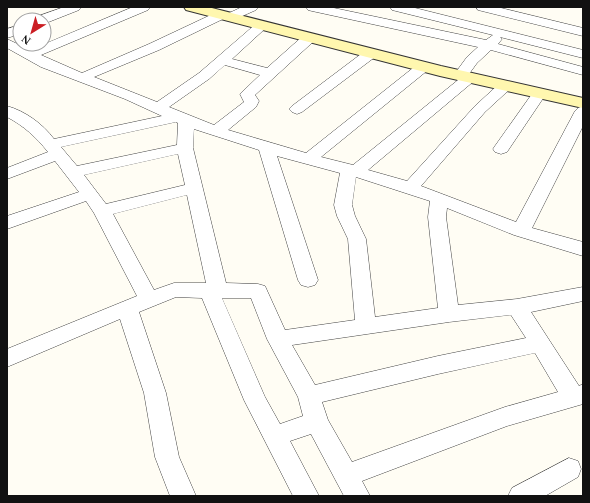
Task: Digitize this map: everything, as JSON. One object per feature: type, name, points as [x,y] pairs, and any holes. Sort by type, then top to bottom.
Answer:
[{"type":"street","points":[[52,13],[75,7]]},
{"type":"street","points":[[30,55],[144,7]]},
{"type":"street","points":[[191,7],[423,67],[583,103]]},
{"type":"street","points":[[81,78],[226,16],[252,7]]},
{"type":"street","points":[[312,7],[488,45],[583,71]]},
{"type":"street","points":[[396,7],[583,54]]},
{"type":"street","points":[[482,7],[583,32]]},
{"type":"street","points":[[366,326],[357,239],[346,216],[344,205],[352,170],[406,128],[464,77],[472,60],[518,16],[530,7]]},
{"type":"street","points":[[158,109],[204,76],[262,26]]},
{"type":"street","points":[[216,132],[252,104],[252,101],[247,94],[309,38]]},
{"type":"street","points":[[7,43],[46,64],[130,96],[181,119],[216,132],[352,170],[410,188],[521,230],[583,249]]},
{"type":"street","points":[[297,108],[370,54]]},
{"type":"street","points":[[222,60],[270,73]]},
{"type":"street","points":[[309,159],[423,67]]},
{"type":"street","points":[[410,188],[480,110],[505,86]]},
{"type":"street","points":[[501,149],[538,94]]},
{"type":"street","points":[[7,111],[26,121],[43,135],[56,149],[90,194],[102,210],[149,299]]},
{"type":"street","points":[[521,230],[583,112]]},
{"type":"street","points":[[181,119],[185,148],[195,188],[214,290],[255,400],[306,496]]},
{"type":"street","points":[[7,174],[56,149],[181,119]]},
{"type":"street","points":[[266,147],[308,280]]},
{"type":"street","points":[[73,172],[185,148]]},
{"type":"street","points":[[102,210],[195,188]]},
{"type":"street","points":[[7,223],[90,194]]},
{"type":"street","points":[[439,198],[437,217],[438,230],[449,314]]},
{"type":"street","points":[[7,358],[174,290],[258,291],[278,339],[309,396],[317,422],[357,496]]},
{"type":"street","points":[[278,339],[449,314],[517,307],[583,294]]},
{"type":"street","points":[[345,476],[506,417],[578,395],[539,344],[517,307]]},
{"type":"street","points":[[127,308],[155,393],[169,465],[183,496]]},
{"type":"street","points":[[309,396],[438,365],[539,344]]},
{"type":"street","points":[[274,436],[317,422]]},
{"type":"street","points":[[521,496],[569,469]]}]
